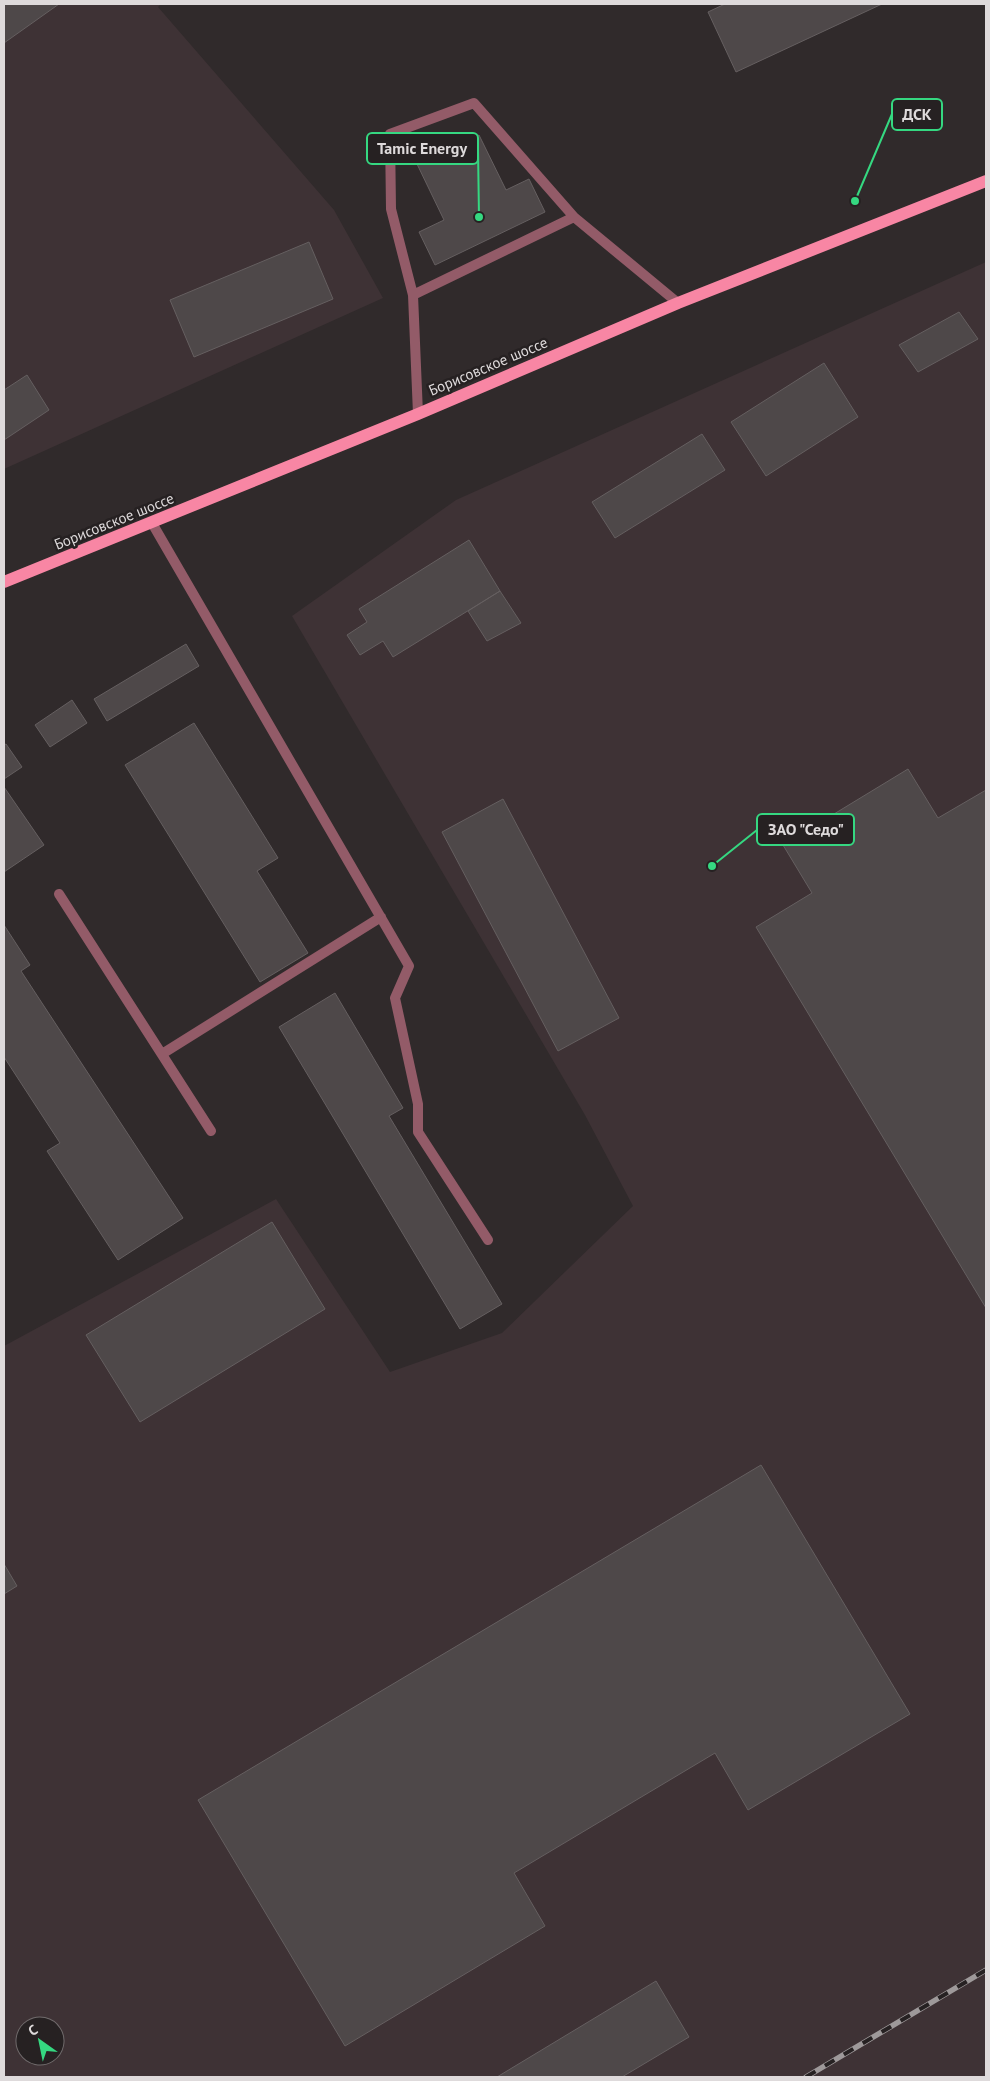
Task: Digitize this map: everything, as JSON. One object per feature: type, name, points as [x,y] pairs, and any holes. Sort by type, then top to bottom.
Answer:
[{"type":"main road","name":"Борисовское шоссе","points":[[4,582],[418,414],[678,302],[986,182]]},
{"type":"lane","points":[[418,414],[413,295],[391,209],[390,134],[474,103],[574,217],[678,302]]},
{"type":"lane","points":[[413,295],[574,217]]},
{"type":"lane","points":[[152,523],[409,966],[395,998],[418,1104],[418,1132],[488,1240]]},
{"type":"lane","points":[[59,894],[211,1131]]},
{"type":"lane","points":[[162,1054],[381,917]]},
{"type":"shaded area","points":[[4,4],[161,4],[158,7],[334,210],[383,298],[4,469]]},
{"type":"shaded area","points":[[986,262],[986,2077],[4,2077],[4,1346],[276,1199],[390,1372],[502,1333],[633,1206],[585,1115],[292,616],[456,500]]},
{"type":"building","points":[[4,4],[59,4],[4,43]]},
{"type":"building","points":[[725,4],[882,4],[736,72],[708,12]]},
{"type":"building","points":[[479,135],[506,190],[529,179],[545,212],[435,265],[419,232],[444,220],[417,164]]},
{"type":"building","points":[[309,242],[333,299],[194,357],[170,300]]},
{"type":"building","points":[[959,312],[978,339],[918,372],[899,345]]},
{"type":"building","points":[[824,363],[858,417],[766,476],[731,422]]},
{"type":"building","points":[[27,375],[49,410],[4,440],[4,390]]},
{"type":"building","points":[[702,434],[725,470],[615,538],[592,502]]},
{"type":"building","points":[[469,540],[500,591],[393,657],[383,641],[360,655],[347,635],[367,622],[359,609]]},
{"type":"building","points":[[500,591],[521,623],[487,641],[468,611]]},
{"type":"building","points":[[186,644],[199,666],[107,721],[94,699]]},
{"type":"building","points":[[72,700],[87,723],[50,747],[35,725]]},
{"type":"building","points":[[194,723],[278,858],[257,871],[308,953],[260,982],[125,765]]},
{"type":"building","points":[[6,744],[22,767],[4,779],[4,745]]},
{"type":"building","points":[[908,769],[938,818],[986,790],[986,1308],[756,927],[812,893],[783,845]]},
{"type":"building","points":[[4,787],[44,845],[4,872]]},
{"type":"building","points":[[503,799],[619,1018],[558,1051],[442,832]]},
{"type":"building","points":[[4,925],[30,965],[21,971],[183,1218],[118,1260],[47,1151],[60,1143],[4,1057]]},
{"type":"building","points":[[335,993],[403,1108],[389,1116],[502,1304],[460,1329],[279,1027]]},
{"type":"building","points":[[272,1222],[325,1309],[140,1422],[86,1335]]},
{"type":"building","points":[[761,1465],[910,1714],[748,1810],[715,1753],[514,1873],[545,1926],[345,2046],[198,1800]]},
{"type":"building","points":[[4,1564],[17,1586],[4,1594]]},
{"type":"building","points":[[656,1981],[689,2037],[622,2077],[497,2077]]},
{"type":"railway","points":[[806,2077],[986,1970]]},
{"type":"place","name":"ДСК","points":[[855,201]]},
{"type":"place","name":"Tamic Energy","points":[[479,217]]},
{"type":"place","name":"ЗАО \"Седо\"","points":[[712,866]]}]
